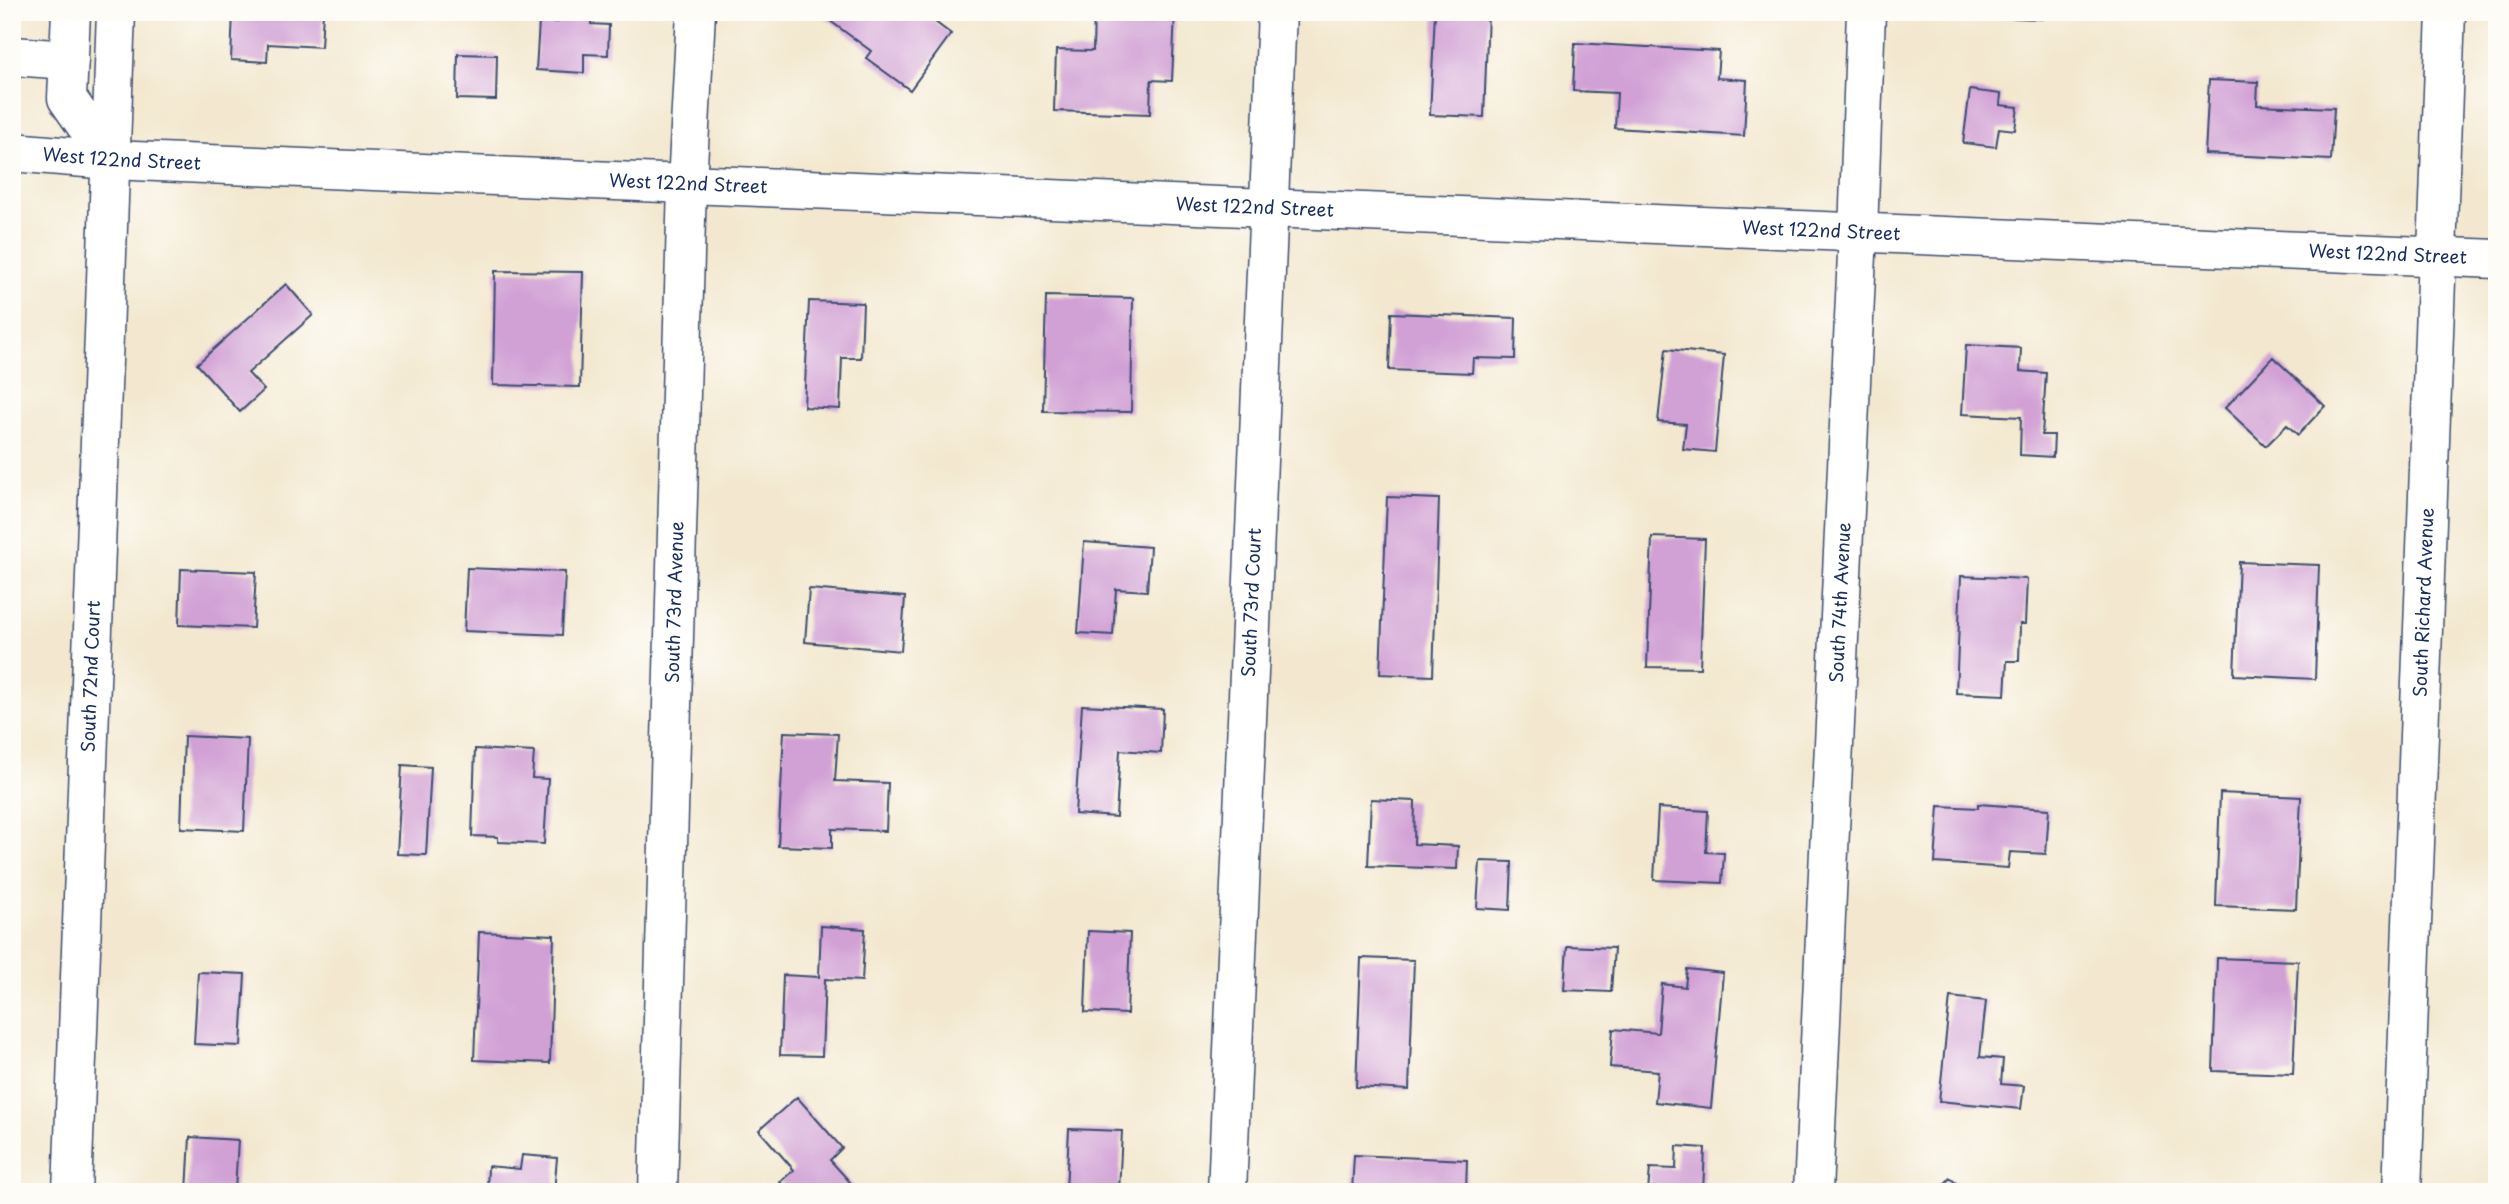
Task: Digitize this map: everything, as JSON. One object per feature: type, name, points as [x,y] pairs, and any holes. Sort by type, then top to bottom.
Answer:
[{"type":"street","points":[[71,12],[67,98],[110,160]]},
{"type":"street","name":"South 72nd Court","points":[[72,1192],[116,12]]},
{"type":"street","name":"South 73rd Avenue","points":[[658,1192],[687,185],[696,12]]},
{"type":"street","name":"South 73rd Court","points":[[1227,1192],[1277,12]]},
{"type":"street","name":"South 74th Avenue","points":[[1813,1192],[1866,12]]},
{"type":"street","name":"South Richard Avenue","points":[[2402,1192],[2446,12]]},
{"type":"street","points":[[12,57],[69,60]]},
{"type":"street","name":"West 122nd Street","points":[[12,152],[110,160],[687,185],[2497,259]]},
{"type":"building","points":[[233,12],[323,12],[321,47],[268,44],[267,62],[231,60]]},
{"type":"building","points":[[558,12],[592,12],[591,24],[609,25],[608,55],[584,54],[584,73],[536,70],[539,22],[558,22]]},
{"type":"building","points":[[818,12],[922,12],[951,34],[910,90],[866,58],[871,51]]},
{"type":"building","points":[[1094,12],[1175,12],[1172,81],[1151,80],[1150,114],[1054,111],[1056,50],[1093,51]]},
{"type":"building","points":[[1435,12],[1488,12],[1484,117],[1430,115]]},
{"type":"building","points":[[1968,12],[2042,12],[2042,19],[1968,16]]},
{"type":"building","points":[[1575,43],[1719,51],[1717,78],[1747,80],[1744,136],[1615,128],[1617,93],[1573,91]]},
{"type":"building","points":[[458,54],[497,55],[496,100],[457,99]]},
{"type":"building","points":[[2209,80],[2258,82],[2257,105],[2334,108],[2331,160],[2205,154]]},
{"type":"building","points":[[1970,90],[2001,94],[2000,105],[2018,107],[2015,130],[1999,128],[1996,147],[1963,143]]},
{"type":"building","points":[[495,271],[583,272],[580,387],[493,385]]},
{"type":"building","points":[[286,284],[313,315],[248,373],[264,390],[240,412],[197,364]]},
{"type":"building","points":[[1046,296],[1133,298],[1131,412],[1043,411]]},
{"type":"building","points":[[809,301],[863,303],[861,358],[842,358],[840,409],[804,407]]},
{"type":"building","points":[[1391,313],[1516,318],[1515,359],[1473,358],[1472,373],[1389,370]]},
{"type":"building","points":[[1966,345],[2021,348],[2020,371],[2046,373],[2042,435],[2054,435],[2053,457],[2020,455],[2021,417],[1962,414]]},
{"type":"building","points":[[1666,349],[1724,355],[1715,452],[1683,449],[1686,424],[1658,422]]},
{"type":"building","points":[[2273,357],[2325,406],[2298,435],[2287,425],[2266,446],[2225,408]]},
{"type":"building","points":[[1387,497],[1439,499],[1433,676],[1380,674]]},
{"type":"building","points":[[1652,537],[1705,539],[1700,668],[1647,667]]},
{"type":"building","points":[[1084,542],[1150,547],[1147,591],[1116,589],[1113,635],[1078,633]]},
{"type":"building","points":[[2239,562],[2319,565],[2315,679],[2234,675]]},
{"type":"building","points":[[467,568],[565,572],[562,635],[464,631]]},
{"type":"building","points":[[181,569],[256,572],[253,628],[179,625]]},
{"type":"building","points":[[1961,576],[2027,579],[2025,624],[2020,624],[2019,661],[2007,661],[2005,695],[1956,693]]},
{"type":"building","points":[[809,589],[905,597],[901,651],[805,642]]},
{"type":"building","points":[[1082,705],[1163,709],[1161,753],[1120,750],[1116,817],[1075,814]]},
{"type":"building","points":[[784,732],[838,734],[835,781],[888,783],[886,831],[832,829],[832,848],[778,846]]},
{"type":"building","points":[[184,736],[248,739],[244,831],[181,828]]},
{"type":"building","points":[[475,749],[534,752],[532,778],[548,779],[544,844],[498,842],[498,837],[472,836]]},
{"type":"building","points":[[402,765],[431,767],[426,855],[397,854]]},
{"type":"building","points":[[2220,793],[2301,797],[2296,909],[2216,906]]},
{"type":"building","points":[[1371,799],[1415,801],[1414,844],[1458,846],[1457,869],[1368,866]]},
{"type":"building","points":[[1978,804],[2049,809],[2046,854],[2010,852],[2008,868],[1935,863],[1939,806],[1978,808]]},
{"type":"building","points":[[1658,808],[1708,811],[1706,852],[1724,853],[1722,883],[1654,880]]},
{"type":"building","points":[[1480,861],[1512,862],[1510,910],[1477,908]]},
{"type":"building","points":[[821,926],[865,929],[862,981],[825,979],[822,1056],[780,1055],[783,975],[819,977]]},
{"type":"building","points":[[1088,931],[1130,933],[1127,1014],[1085,1012]]},
{"type":"building","points":[[479,932],[554,935],[550,1063],[474,1060]]},
{"type":"building","points":[[1567,946],[1614,948],[1611,992],[1564,990]]},
{"type":"building","points":[[1361,958],[1414,960],[1409,1090],[1356,1087]]},
{"type":"building","points":[[2217,958],[2298,961],[2293,1074],[2213,1071]]},
{"type":"building","points":[[1687,969],[1723,973],[1711,1108],[1655,1102],[1658,1071],[1610,1067],[1613,1029],[1658,1033],[1662,984],[1685,987]]},
{"type":"building","points":[[198,972],[245,974],[241,1046],[194,1044]]},
{"type":"building","points":[[1950,997],[1986,1001],[1980,1057],[2003,1059],[2001,1084],[2024,1086],[2021,1109],[1939,1101]]},
{"type":"building","points":[[797,1097],[842,1148],[830,1160],[859,1192],[789,1192],[780,1182],[794,1170],[759,1130]]},
{"type":"building","points":[[1069,1129],[1122,1131],[1119,1192],[1066,1192]]},
{"type":"building","points":[[190,1137],[238,1140],[235,1190],[187,1192]]},
{"type":"building","points":[[1677,1146],[1705,1148],[1703,1192],[1648,1192],[1650,1168],[1676,1169]]},
{"type":"building","points":[[522,1155],[557,1158],[554,1192],[487,1192],[488,1166],[520,1169]]},
{"type":"building","points":[[1354,1155],[1467,1160],[1466,1192],[1352,1192]]},
{"type":"building","points":[[1950,1178],[1966,1192],[1937,1192]]}]
